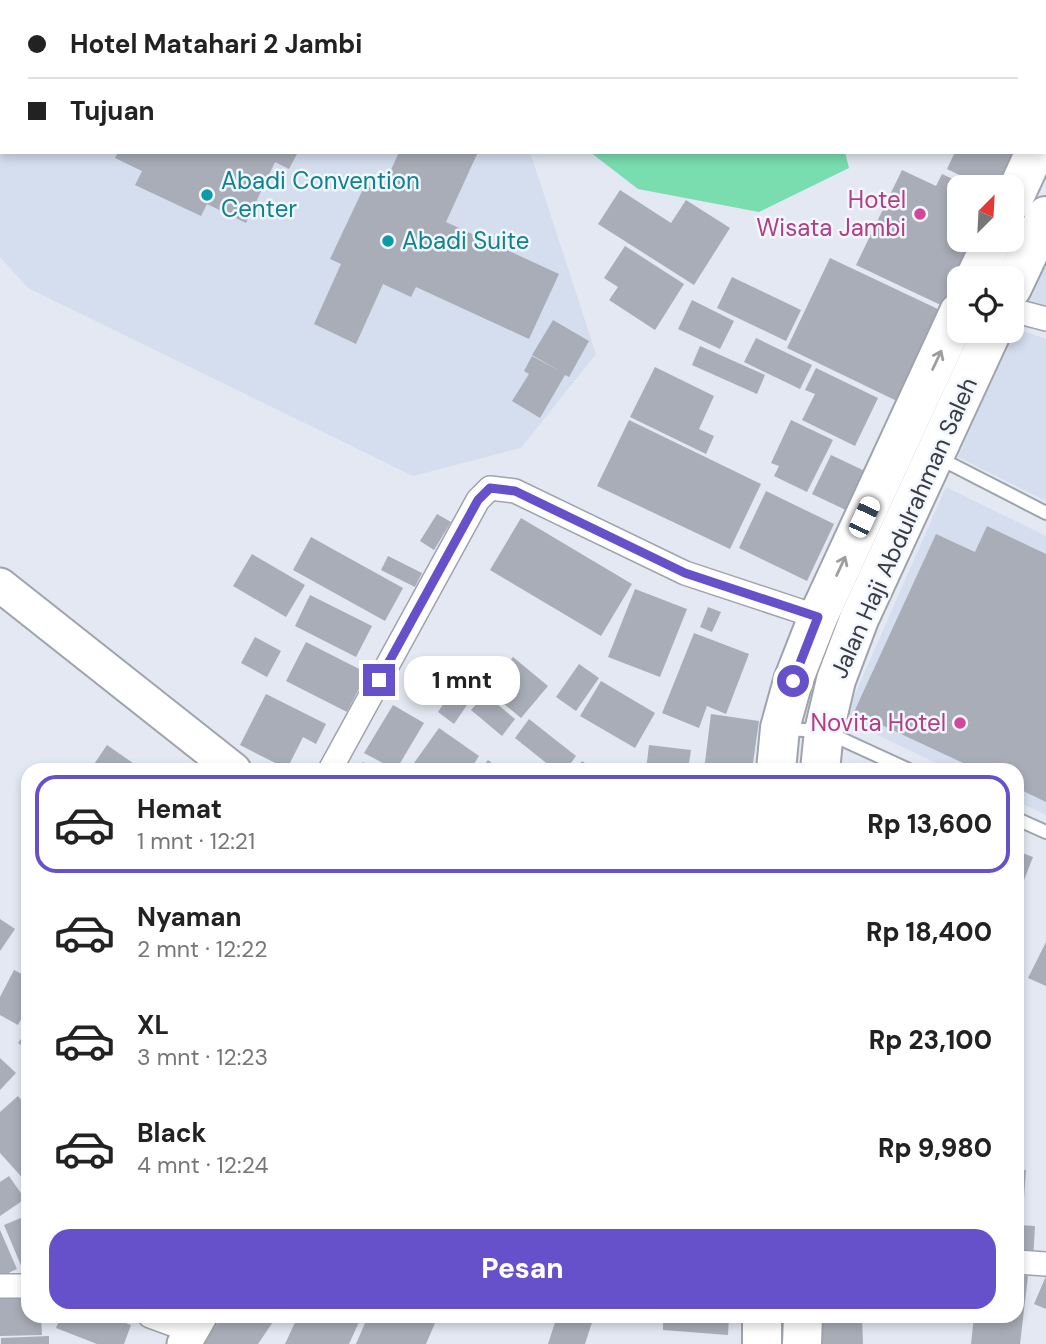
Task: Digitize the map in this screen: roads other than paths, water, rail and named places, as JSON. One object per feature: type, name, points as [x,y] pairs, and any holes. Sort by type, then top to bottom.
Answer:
[{"type":"highway","points":[[1024,176],[1034,154]]},
{"type":"highway","points":[[1022,266],[1046,216]]},
{"type":"highway","name":"Jalan Haji Abdulrahman Saleh","points":[[777,763],[780,728],[793,681],[818,617],[947,338]]},
{"type":"highway","name":"Jalan Haji Abdulrahman Saleh","points":[[821,763],[824,731],[836,680],[859,619],[987,343]]},
{"type":"highway","points":[[762,1323],[762,1344]]},
{"type":"highway","points":[[802,1344],[803,1323]]},
{"type":"street","points":[[1024,313],[1046,319]]},
{"type":"street","points":[[334,763],[478,500],[490,488],[515,491],[685,573],[818,617]]},
{"type":"street","points":[[0,585],[225,763]]},
{"type":"street","points":[[1024,1262],[1046,1264]]},
{"type":"street","points":[[0,1286],[21,1286]]},
{"type":"street","points":[[171,1323],[192,1330]]},
{"type":"lane","points":[[936,456],[1046,513]]},
{"type":"lane","points":[[780,728],[824,731],[894,763]]},
{"type":"lane","points":[[1024,822],[1046,832]]},
{"type":"place","name":"Abadi Convention Center","points":[[207,195]]},
{"type":"place","name":"Hotel Wisata Jambi","points":[[920,214]]},
{"type":"place","name":"Abadi Suite","points":[[388,241]]},
{"type":"place","name":"Novita Hotel","points":[[960,723]]}]
